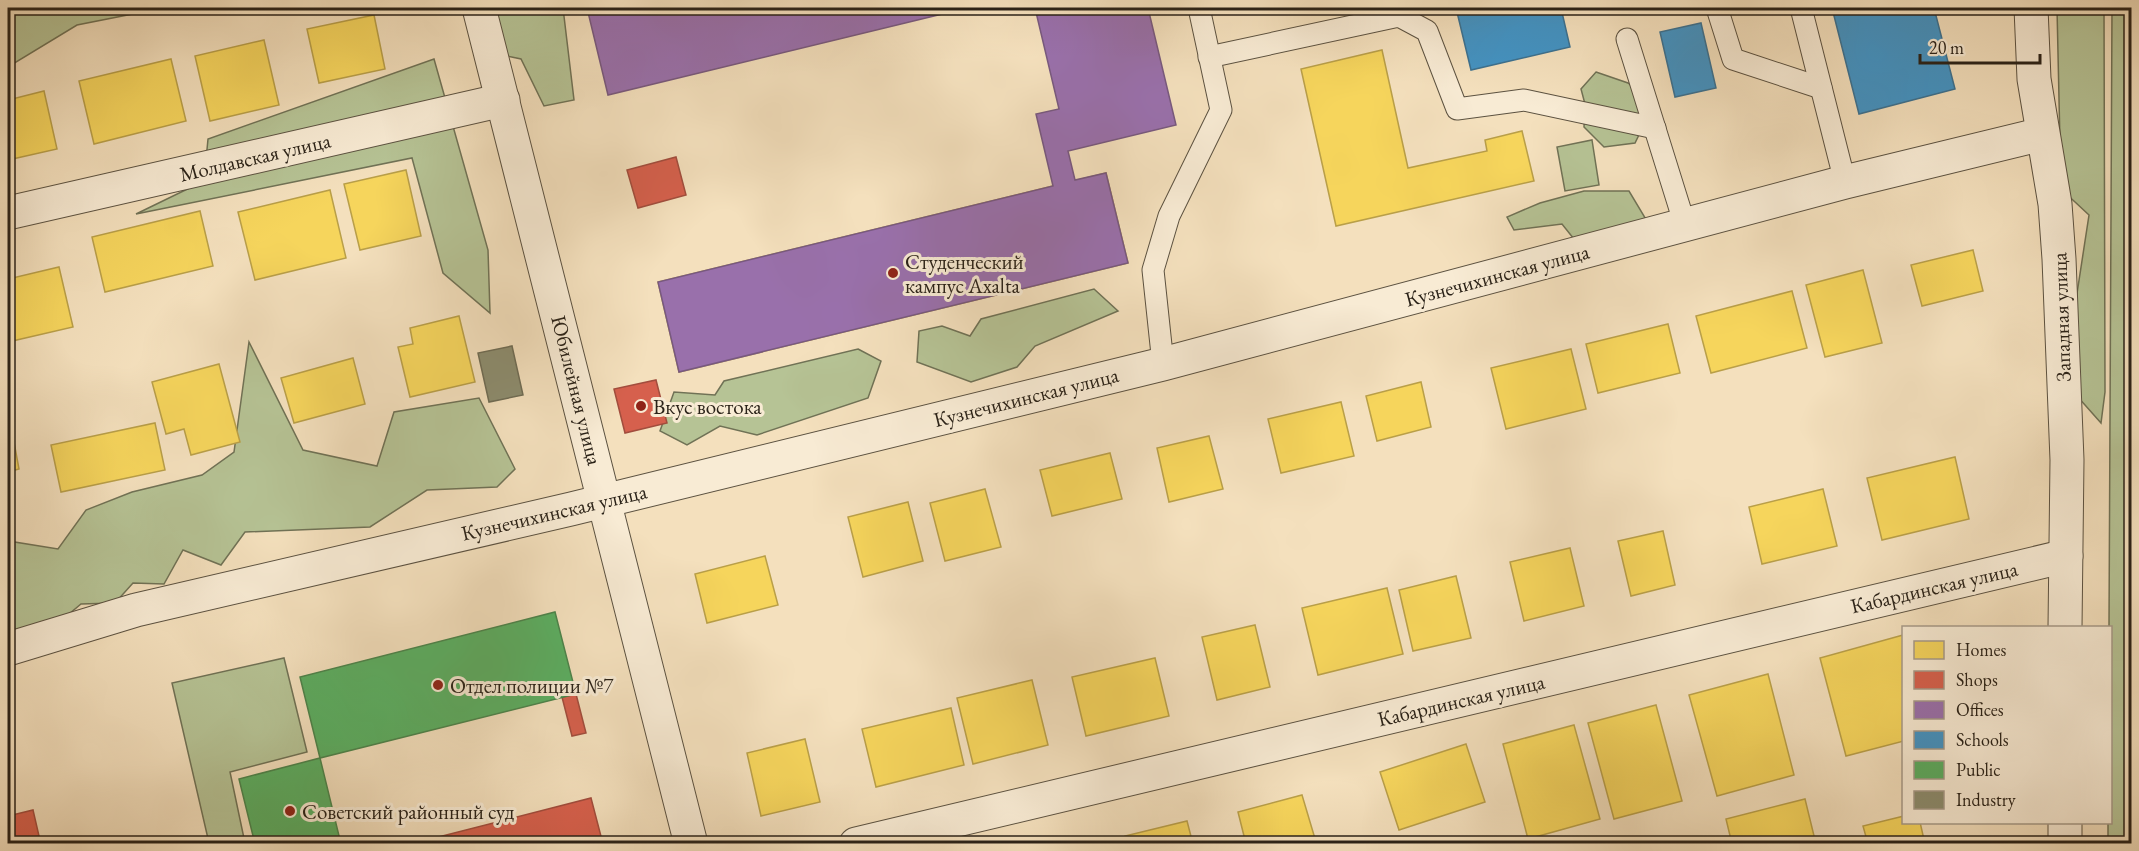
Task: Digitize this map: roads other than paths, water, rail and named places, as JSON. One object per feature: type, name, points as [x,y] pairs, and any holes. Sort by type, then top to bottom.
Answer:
[{"type":"street","name":"Юбилейная улица","points":[[479,8],[691,843]]},
{"type":"street","name":"Западная улица","points":[[2031,8],[2034,79],[2055,204],[2059,259],[2067,460],[2066,626]]},
{"type":"street","name":"Молдавская улица","points":[[8,213],[503,100]]},
{"type":"street","name":"Кузнечихинская улица","points":[[8,649],[136,610],[604,500],[1163,364],[1845,182],[2042,134]]},
{"type":"street","name":"Кабардинская улица","points":[[856,843],[2066,556]]},
{"type":"street","points":[[2065,824],[2065,843]]},
{"type":"lane","points":[[1163,364],[1154,270],[1169,216],[1221,110],[1199,8]]},
{"type":"lane","points":[[1717,8],[1732,59],[1821,88]]},
{"type":"lane","points":[[1801,8],[1845,182]]},
{"type":"lane","points":[[1209,57],[1399,16],[1427,31],[1457,109],[1524,100],[1655,128]]},
{"type":"lane","points":[[1627,39],[1685,225]]},
{"type":"place","name":"Студенческий кампус Axalta","points":[[893,273]]},
{"type":"place","name":"Вкус востока","points":[[641,406]]},
{"type":"place","name":"Отдел полиции №7","points":[[438,685]]},
{"type":"place","name":"Советский районный суд","points":[[290,811]]}]
